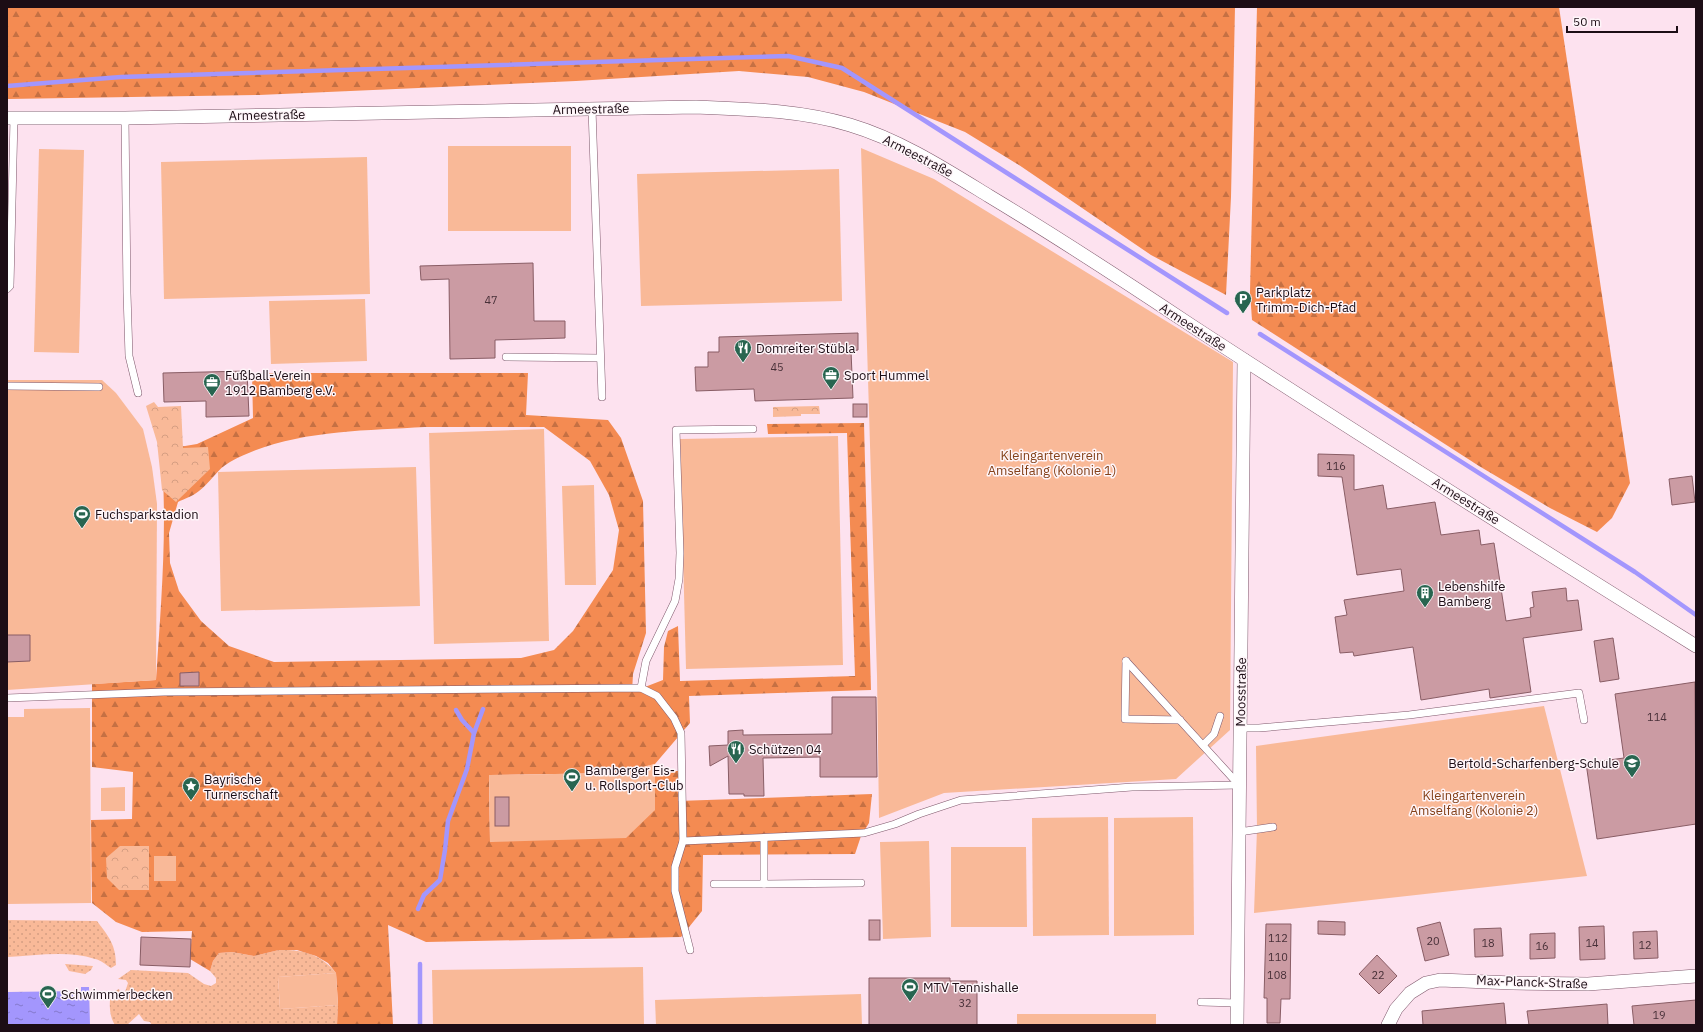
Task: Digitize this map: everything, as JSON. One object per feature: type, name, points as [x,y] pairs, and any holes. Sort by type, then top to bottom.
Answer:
[{"type":"street","name":"Armeestraße","points":[[10,118],[125,118],[696,106],[770,110],[811,116],[851,125],[900,145],[949,171],[1051,233],[1244,360],[1696,646]]},
{"type":"street","name":"Moosstraße","points":[[1237,1025],[1244,360]]},
{"type":"street","name":"Max-Planck-Straße","points":[[1388,1025],[1396,1009],[1410,993],[1426,983],[1440,980],[1588,984],[1696,976]]},
{"type":"lane","points":[[592,109],[602,398]]},
{"type":"lane","points":[[7,289],[10,286],[10,118]]},
{"type":"lane","points":[[125,118],[129,356],[138,393]]},
{"type":"lane","points":[[506,357],[600,358]]},
{"type":"lane","points":[[7,386],[99,387]]},
{"type":"lane","points":[[641,688],[646,661],[674,601],[679,579],[680,553],[676,430],[753,428]]},
{"type":"lane","points":[[1180,720],[1125,719],[1126,661],[1204,745],[1239,785]]},
{"type":"lane","points":[[7,698],[164,692],[641,688],[657,696],[680,727],[683,841],[675,867],[675,891],[690,950]]},
{"type":"lane","points":[[1241,728],[1259,728],[1408,716],[1579,693],[1584,720]]},
{"type":"lane","points":[[1204,745],[1214,734],[1220,716]]},
{"type":"lane","points":[[683,841],[864,833],[895,824],[961,800],[1132,787],[1239,785]]},
{"type":"lane","points":[[1239,832],[1273,827]]},
{"type":"lane","points":[[764,838],[764,884]]},
{"type":"lane","points":[[714,884],[861,883]]},
{"type":"lane","points":[[1202,1002],[1237,1003]]},
{"type":"green space","points":[[7,7],[1235,7],[1231,197],[1226,295],[1151,255],[1019,165],[965,132],[864,92],[808,77],[739,71],[576,81],[259,95],[7,99]]},
{"type":"green space","points":[[1257,7],[1559,7],[1630,483],[1612,518],[1597,532],[1550,508],[1479,466],[1252,320],[1250,292]]},
{"type":"green space","points":[[448,146],[571,146],[571,231],[448,231]]},
{"type":"green space","name":"Kleingartenverein Amselfang (Kolonie 1)","points":[[861,148],[934,179],[1233,362],[1230,730],[1176,779],[944,793],[879,818],[877,676]]},
{"type":"green space","points":[[39,149],[84,150],[79,353],[34,352]]},
{"type":"green space","points":[[367,157],[370,294],[164,299],[161,162]]},
{"type":"green space","points":[[839,169],[842,301],[641,306],[637,174]]},
{"type":"green space","points":[[365,299],[367,361],[271,364],[269,301]]},
{"type":"green space","points":[[252,373],[528,373],[526,415],[608,420],[621,438],[643,501],[646,633],[633,674],[632,692],[663,680],[664,647],[668,631],[678,626],[680,681],[855,676],[847,433],[768,434],[767,424],[864,423],[871,690],[689,696],[690,723],[655,764],[618,773],[489,775],[490,842],[655,810],[655,771],[678,771],[678,801],[872,794],[869,823],[861,836],[855,854],[703,855],[702,911],[681,937],[426,942],[388,925],[393,1025],[337,1025],[338,1005],[336,973],[328,963],[316,956],[297,950],[279,950],[254,956],[232,952],[219,953],[213,961],[210,971],[190,959],[192,931],[142,932],[116,922],[92,903],[91,820],[132,819],[133,772],[92,767],[92,684],[156,680],[162,594],[164,536],[161,450],[197,444],[253,418]],"holes":[[[425,427],[544,427],[590,461],[609,495],[619,530],[613,570],[573,631],[554,650],[521,658],[274,662],[229,646],[201,621],[179,591],[170,563],[169,533],[178,502],[199,491],[225,465],[252,451],[300,438],[350,431]]]},
{"type":"green space","name":"Fuchsparkstadion","points":[[7,380],[102,380],[116,393],[143,429],[152,467],[157,504],[156,680],[7,690]]},
{"type":"green space","points":[[154,402],[158,407],[181,406],[183,448],[208,447],[210,469],[176,502],[162,490],[157,442],[146,406]]},
{"type":"green space","points":[[819,406],[820,414],[801,414],[801,416],[773,417],[773,407]]},
{"type":"green space","points":[[544,429],[549,641],[434,644],[429,433]]},
{"type":"green space","points":[[838,436],[843,665],[686,669],[680,439]]},
{"type":"green space","points":[[416,467],[420,606],[221,611],[218,472]]},
{"type":"green space","points":[[594,485],[596,585],[565,585],[562,486]]},
{"type":"green space","name":"Kleingartenverein Amselfang (Kolonie 2)","points":[[1544,706],[1587,876],[1254,913],[1257,829],[1256,746]]},
{"type":"green space","points":[[90,708],[91,903],[7,904],[7,717],[24,717],[24,709]]},
{"type":"green space","name":"Bamberger Eis- u. Rollsport-Club","points":[[655,764],[655,810],[626,838],[490,842],[489,775],[618,773]]},
{"type":"green space","points":[[125,787],[125,811],[101,811],[101,788]]},
{"type":"green space","points":[[1108,817],[1109,935],[1033,936],[1032,818]]},
{"type":"green space","points":[[1193,817],[1194,935],[1114,936],[1114,818]]},
{"type":"green space","points":[[929,841],[931,937],[883,939],[880,842]]},
{"type":"green space","points":[[120,846],[149,846],[149,890],[119,890],[107,878],[106,858]]},
{"type":"green space","points":[[951,847],[1026,847],[1027,927],[951,927]]},
{"type":"green space","points":[[154,856],[176,856],[176,881],[154,881]]},
{"type":"green space","points":[[7,920],[97,921],[111,942],[115,952],[116,965],[111,968],[101,961],[84,956],[62,954],[7,957]]},
{"type":"green space","points":[[279,950],[296,950],[310,954],[324,961],[336,973],[278,977],[280,1009],[338,1005],[337,1025],[152,1025],[150,1022],[144,1021],[139,1014],[127,1025],[115,1025],[113,1021],[110,1009],[111,993],[119,989],[121,994],[125,992],[128,983],[126,980],[118,979],[131,970],[188,973],[204,984],[211,986],[216,983],[216,978],[210,971],[213,961],[219,953],[232,952],[254,956]]},
{"type":"green space","points":[[65,964],[93,966],[91,970],[85,974],[69,971]]},
{"type":"green space","points":[[643,967],[644,1025],[433,1025],[432,970]]},
{"type":"green space","points":[[336,973],[338,1005],[280,1009],[278,977]]},
{"type":"green space","points":[[861,994],[862,1025],[656,1025],[655,1000]]},
{"type":"green space","points":[[1017,1014],[1156,1014],[1156,1025],[1017,1025]]},
{"type":"water","name":"Schwimmerbecken","points":[[81,987],[89,987],[90,1025],[7,1025],[7,992],[81,991]]},
{"type":"building","points":[[533,263],[534,321],[565,321],[565,338],[495,340],[495,358],[450,359],[449,279],[421,280],[420,266]]},
{"type":"building","points":[[858,333],[858,350],[851,351],[853,398],[755,401],[754,389],[696,391],[695,367],[708,367],[708,352],[719,352],[719,337]]},
{"type":"building","points":[[247,371],[249,416],[206,417],[206,401],[164,402],[163,373]]},
{"type":"building","points":[[853,404],[867,404],[867,417],[853,417]]},
{"type":"building","name":"Lebenshilfe Bamberg","points":[[1318,454],[1354,455],[1354,490],[1383,485],[1387,509],[1435,502],[1441,535],[1479,530],[1481,545],[1494,543],[1506,621],[1531,617],[1530,608],[1534,607],[1532,592],[1566,588],[1567,601],[1578,600],[1582,630],[1523,638],[1531,692],[1490,698],[1489,689],[1421,700],[1413,647],[1354,656],[1353,652],[1340,653],[1335,617],[1347,615],[1344,600],[1404,591],[1401,569],[1357,575],[1342,477],[1318,476]]},
{"type":"building","points":[[1692,476],[1695,502],[1672,505],[1669,479]]},
{"type":"building","points":[[7,635],[30,635],[30,661],[7,662]]},
{"type":"building","points":[[1613,638],[1619,679],[1600,682],[1594,641]]},
{"type":"building","points":[[199,672],[199,686],[180,686],[180,673]]},
{"type":"building","points":[[1695,682],[1696,824],[1597,839],[1586,763],[1624,758],[1615,694]]},
{"type":"building","points":[[832,697],[876,697],[877,777],[820,777],[820,757],[763,758],[764,796],[729,794],[728,756],[710,766],[709,746],[728,745],[728,731],[743,730],[743,735],[832,734]]},
{"type":"building","points":[[495,797],[509,797],[509,826],[495,826]]},
{"type":"building","points":[[869,920],[880,920],[880,940],[869,940]]},
{"type":"building","points":[[1318,921],[1345,922],[1345,935],[1318,934]]},
{"type":"building","points":[[1440,922],[1449,955],[1425,961],[1417,928]]},
{"type":"building","points":[[1266,924],[1291,924],[1290,999],[1281,999],[1280,1023],[1267,1023],[1267,998],[1264,998]]},
{"type":"building","points":[[1604,926],[1605,959],[1580,960],[1579,927]]},
{"type":"building","points":[[1501,928],[1503,956],[1475,957],[1474,929]]},
{"type":"building","points":[[1657,931],[1658,958],[1634,959],[1633,932]]},
{"type":"building","points":[[1555,933],[1555,958],[1530,959],[1530,934]]},
{"type":"building","points":[[141,937],[191,939],[190,967],[140,965]]},
{"type":"building","points":[[1377,955],[1397,976],[1379,994],[1359,974]]},
{"type":"building","name":"MTV Tennishalle","points":[[869,978],[950,978],[950,981],[977,981],[977,1025],[869,1025]]},
{"type":"building","points":[[1696,1000],[1696,1025],[1634,1025],[1632,1006]]},
{"type":"building","points":[[1504,1003],[1506,1025],[1423,1025],[1422,1011]]},
{"type":"building","points":[[1607,1004],[1608,1025],[1529,1025],[1527,1011]]},
{"type":"waterway","points":[[7,86],[121,77],[788,56],[842,68],[1227,313]]},
{"type":"waterway","points":[[1260,334],[1635,572],[1696,615]]},
{"type":"waterway","points":[[418,909],[424,895],[440,880],[448,821],[467,769],[474,733],[483,709]]},
{"type":"waterway","points":[[456,710],[462,720],[474,733]]},
{"type":"waterway","points":[[420,964],[420,1025]]},
{"type":"place","name":"Parkplatz Trimm-Dich-Pfad","points":[[1243,314]]},
{"type":"place","name":"Domreiter Stübla","points":[[743,363]]},
{"type":"place","name":"Sport Hummel","points":[[831,390]]},
{"type":"place","name":"Fußball-Verein 1912 Bamberg e.V.","points":[[212,397]]},
{"type":"place","name":"Fuchsparkstadion","points":[[82,529]]},
{"type":"place","name":"Lebenshilfe Bamberg","points":[[1425,608]]},
{"type":"place","name":"Schützen 04","points":[[736,764]]},
{"type":"place","name":"Bertold-Scharfenberg-Schule","points":[[1632,778]]},
{"type":"place","name":"Bamberger Eis- u. Rollsport-Club","points":[[572,792]]},
{"type":"place","name":"Bayrische Turnerschaft","points":[[191,801]]},
{"type":"place","name":"MTV Tennishalle","points":[[910,1002]]},
{"type":"place","name":"Schwimmerbecken","points":[[48,1009]]}]
